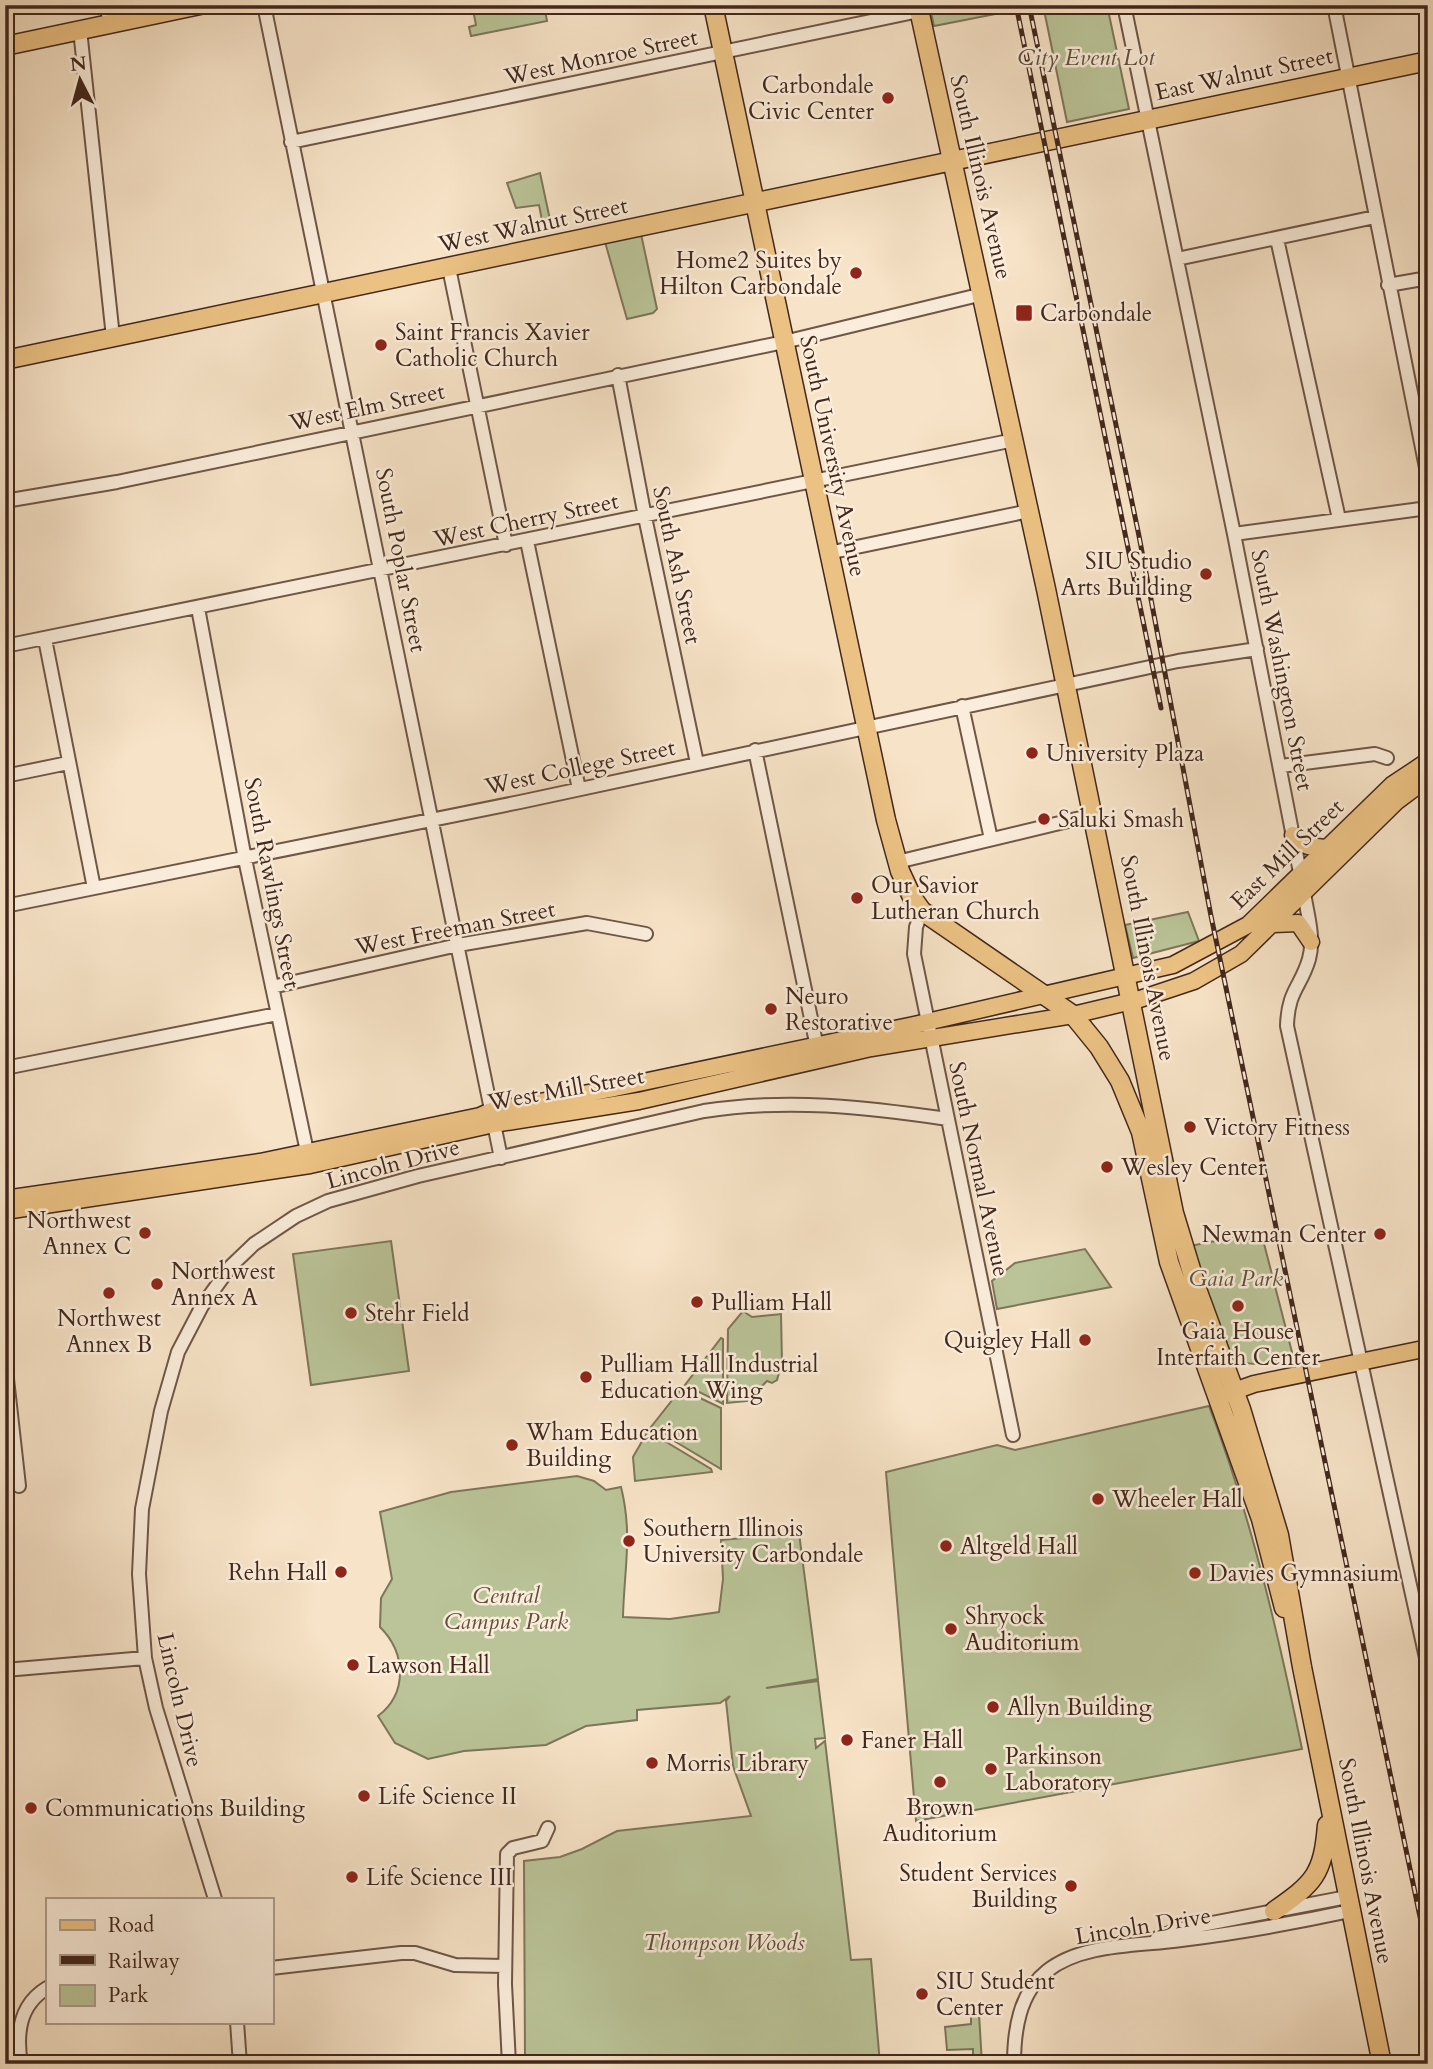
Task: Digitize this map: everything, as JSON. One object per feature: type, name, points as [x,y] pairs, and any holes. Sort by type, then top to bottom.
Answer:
[{"type":"highway","points":[[5,46],[200,5]]},
{"type":"highway","name":"South University Avenue","points":[[713,5],[865,726],[897,862],[912,897],[922,911]]},
{"type":"highway","name":"South Illinois Avenue","points":[[919,8],[950,163],[983,295],[1094,816],[1174,1213],[1197,1289],[1235,1391],[1279,1535],[1348,1904],[1382,2064]]},
{"type":"highway","name":"East Walnut Street","points":[[1070,136],[1428,61]]},
{"type":"highway","name":"West Walnut Street","points":[[5,359],[1070,136]]},
{"type":"highway","name":"South Illinois Avenue","points":[[922,911],[938,925],[1048,995],[1073,1015],[1105,1056],[1133,1110],[1141,1132],[1169,1262],[1261,1519],[1302,1667]]},
{"type":"highway","points":[[1273,1911],[1307,1888],[1323,1860],[1329,1800]]},
{"type":"main road","name":"East Mill Street","points":[[1128,977],[1183,962],[1229,937],[1268,908],[1300,872],[1392,785],[1428,761]]},
{"type":"main road","name":"East Mill Street","points":[[1133,1001],[1194,981],[1241,954],[1397,801],[1428,778]]},
{"type":"main road","points":[[1293,835],[1308,846],[1325,848]]},
{"type":"main road","points":[[1274,924],[1298,923],[1311,942]]},
{"type":"main road","name":"West Mill Street","points":[[5,1211],[308,1159],[493,1117],[639,1101],[818,1052],[928,1030],[1048,995],[1128,977]]},
{"type":"main road","name":"West Mill Street","points":[[928,1030],[1073,1015],[1133,1001]]},
{"type":"main road","name":"West Mill Street","points":[[5,1199],[308,1159]]},
{"type":"main road","points":[[1217,1397],[1254,1384],[1428,1348]]},
{"type":"street","points":[[106,5],[110,23]]},
{"type":"street","name":"South Poplar Street","points":[[264,5],[501,1158]]},
{"type":"street","name":"South Washington Street","points":[[1124,5],[1234,534],[1304,893],[1311,942],[1309,960],[1288,1002],[1287,1026],[1367,1400],[1422,1620],[1428,1667]]},
{"type":"street","points":[[1334,5],[1428,478]]},
{"type":"street","name":"West Monroe Street","points":[[291,142],[723,53],[919,8]]},
{"type":"street","points":[[80,30],[113,337]]},
{"type":"street","points":[[1177,259],[1375,217]]},
{"type":"street","points":[[1277,239],[1339,519]]},
{"type":"street","points":[[449,268],[506,545]]},
{"type":"street","points":[[1388,285],[1428,278]]},
{"type":"street","name":"West Elm Street","points":[[5,501],[117,482],[477,404],[784,342],[983,295]]},
{"type":"street","name":"South Ash Street","points":[[618,375],[697,763]]},
{"type":"street","name":"West Cherry Street","points":[[5,646],[1014,440]]},
{"type":"street","points":[[1234,534],[1428,508]]},
{"type":"street","points":[[828,553],[1029,511]]},
{"type":"street","points":[[527,541],[579,789]]},
{"type":"street","name":"South Rawlings Street","points":[[198,608],[244,859],[308,1159]]},
{"type":"street","points":[[45,639],[94,888]]},
{"type":"street","name":"West College Street","points":[[5,906],[579,789],[962,706],[1257,649]]},
{"type":"street","points":[[962,706],[991,839]]},
{"type":"street","points":[[755,750],[818,1052]]},
{"type":"street","points":[[1281,766],[1374,754],[1387,758]]},
{"type":"street","points":[[5,776],[68,763]]},
{"type":"street","points":[[897,862],[1094,816]]},
{"type":"street","name":"South Normal Avenue","points":[[922,911],[916,927],[914,954],[1013,1435]]},
{"type":"street","name":"West Freeman Street","points":[[272,988],[458,945],[587,923],[646,934]]},
{"type":"street","points":[[5,1068],[277,1014]]},
{"type":"street","name":"Lincoln Drive","points":[[215,1898],[168,1755],[145,1658],[139,1555],[147,1483],[161,1411],[178,1352],[219,1282],[254,1244],[296,1216],[328,1201],[369,1188],[742,1105],[821,1104],[948,1119]]},
{"type":"street","points":[[5,1361],[19,1486]]},
{"type":"street","points":[[5,1670],[145,1658]]},
{"type":"street","points":[[509,2064],[505,1966],[507,1854],[513,1848],[534,1846],[542,1841],[548,1828]]},
{"type":"street","name":"Lincoln Drive","points":[[1147,1942],[1192,1927],[1273,1911],[1348,1904]]},
{"type":"street","name":"Lincoln Drive","points":[[1014,2064],[1017,2020],[1034,1983],[1048,1970],[1088,1953],[1147,1942],[1250,1930],[1348,1904]]},
{"type":"street","points":[[273,1968],[401,1953],[415,1953],[455,1965],[505,1966]]},
{"type":"street","points":[[21,2064],[11,2039],[26,2006],[46,1988]]},
{"type":"street","points":[[237,2024],[240,2064]]},
{"type":"green space","points":[[472,5],[544,5],[547,21],[471,36],[469,27],[476,25]]},
{"type":"green space","points":[[934,5],[1010,5],[1011,11],[934,26],[931,13],[935,11]]},
{"type":"green space","name":"City Event Lot","points":[[1043,5],[1107,5],[1129,109],[1067,122]]},
{"type":"green space","points":[[540,173],[552,229],[531,233],[530,228],[543,225],[539,205],[516,208],[507,183]]},
{"type":"green space","points":[[641,234],[657,309],[653,313],[627,319],[605,242]]},
{"type":"green space","points":[[1188,912],[1199,941],[1133,958],[1125,925]]},
{"type":"green space","name":"Gaia Park","points":[[1261,1232],[1293,1356],[1251,1364],[1236,1359],[1230,1353],[1190,1246]]},
{"type":"green space","name":"Stehr Field","points":[[391,1241],[409,1371],[311,1385],[293,1254]]},
{"type":"green space","points":[[1085,1249],[1111,1287],[997,1309],[992,1281],[1015,1263]]},
{"type":"green space","points":[[743,1311],[752,1317],[781,1314],[782,1362],[777,1380],[772,1383],[767,1381],[752,1396],[757,1400],[727,1403],[728,1329]]},
{"type":"green space","points":[[721,1338],[723,1339],[723,1404],[685,1385]]},
{"type":"green space","points":[[681,1389],[721,1408],[721,1469],[651,1427]]},
{"type":"green space","points":[[1209,1406],[1238,1490],[1262,1575],[1302,1749],[916,1821],[886,1472],[997,1445],[1015,1450]]},
{"type":"green space","points":[[648,1431],[712,1472],[635,1481],[633,1457]]},
{"type":"green space","points":[[577,1476],[594,1481],[606,1490],[621,1487],[627,1521],[623,1617],[670,1619],[719,1612],[723,1579],[721,1540],[799,1533],[818,1679],[766,1688],[818,1681],[825,1738],[815,1739],[816,1748],[825,1741],[851,1960],[871,1959],[880,2064],[525,2064],[524,1861],[560,1857],[617,1831],[751,1816],[733,1766],[726,1701],[730,1696],[720,1703],[637,1710],[637,1720],[586,1726],[546,1745],[464,1751],[428,1759],[395,1743],[378,1716],[395,1696],[400,1673],[395,1649],[380,1627],[381,1598],[392,1579],[380,1512],[451,1492]]},
{"type":"green space","points":[[971,2014],[979,2014],[982,2064],[973,2064],[973,2049],[947,2050],[945,2027],[971,2024]]},
{"type":"railway","points":[[1016,5],[1161,708]]},
{"type":"railway","points":[[1029,5],[1139,536],[1211,916],[1428,1955]]},
{"type":"place","name":"Carbondale Civic Center","points":[[888,98]]},
{"type":"place","name":"Home2 Suites by Hilton Carbondale","points":[[856,273]]},
{"type":"place","name":"Carbondale","points":[[1024,313]]},
{"type":"place","name":"Saint Francis Xavier Catholic Church","points":[[381,345]]},
{"type":"place","name":"SIU Studio Arts Building","points":[[1206,574]]},
{"type":"place","name":"University Plaza","points":[[1032,753]]},
{"type":"place","name":"Saluki Smash","points":[[1044,819]]},
{"type":"place","name":"Our Savior Lutheran Church","points":[[857,898]]},
{"type":"place","name":"Neuro Restorative","points":[[771,1009]]},
{"type":"place","name":"Victory Fitness","points":[[1190,1127]]},
{"type":"place","name":"Wesley Center","points":[[1107,1167]]},
{"type":"place","name":"Northwest Annex C","points":[[145,1233]]},
{"type":"place","name":"Newman Center","points":[[1380,1234]]},
{"type":"place","name":"Northwest Annex A","points":[[157,1284]]},
{"type":"place","name":"Northwest Annex B","points":[[109,1293]]},
{"type":"place","name":"Pulliam Hall","points":[[697,1302]]},
{"type":"place","name":"Gaia House Interfaith Center","points":[[1238,1306]]},
{"type":"place","name":"Stehr Field","points":[[351,1313]]},
{"type":"place","name":"Quigley Hall","points":[[1085,1340]]},
{"type":"place","name":"Pulliam Hall Industrial Education Wing","points":[[586,1377]]},
{"type":"place","name":"Wham Education Building","points":[[512,1445]]},
{"type":"place","name":"Wheeler Hall","points":[[1098,1499]]},
{"type":"place","name":"Southern Illinois University Carbondale","points":[[629,1541]]},
{"type":"place","name":"Altgeld Hall","points":[[946,1546]]},
{"type":"place","name":"Rehn Hall","points":[[341,1572]]},
{"type":"place","name":"Davies Gymnasium","points":[[1195,1573]]},
{"type":"place","name":"Shryock Auditorium","points":[[951,1629]]},
{"type":"place","name":"Lawson Hall","points":[[353,1665]]},
{"type":"place","name":"Allyn Building","points":[[993,1707]]},
{"type":"place","name":"Faner Hall","points":[[847,1740]]},
{"type":"place","name":"Morris Library","points":[[652,1763]]},
{"type":"place","name":"Parkinson Laboratory","points":[[991,1769]]},
{"type":"place","name":"Brown Auditorium","points":[[940,1782]]},
{"type":"place","name":"Life Science II","points":[[364,1796]]},
{"type":"place","name":"Communications Building","points":[[31,1808]]},
{"type":"place","name":"Life Science III","points":[[352,1877]]},
{"type":"place","name":"Student Services Building","points":[[1071,1886]]},
{"type":"place","name":"SIU Student Center","points":[[922,1994]]},
{"type":"park label","name":"Central Campus Park","points":[[506,1608]]},
{"type":"park label","name":"Thompson Woods","points":[[724,1942]]}]
